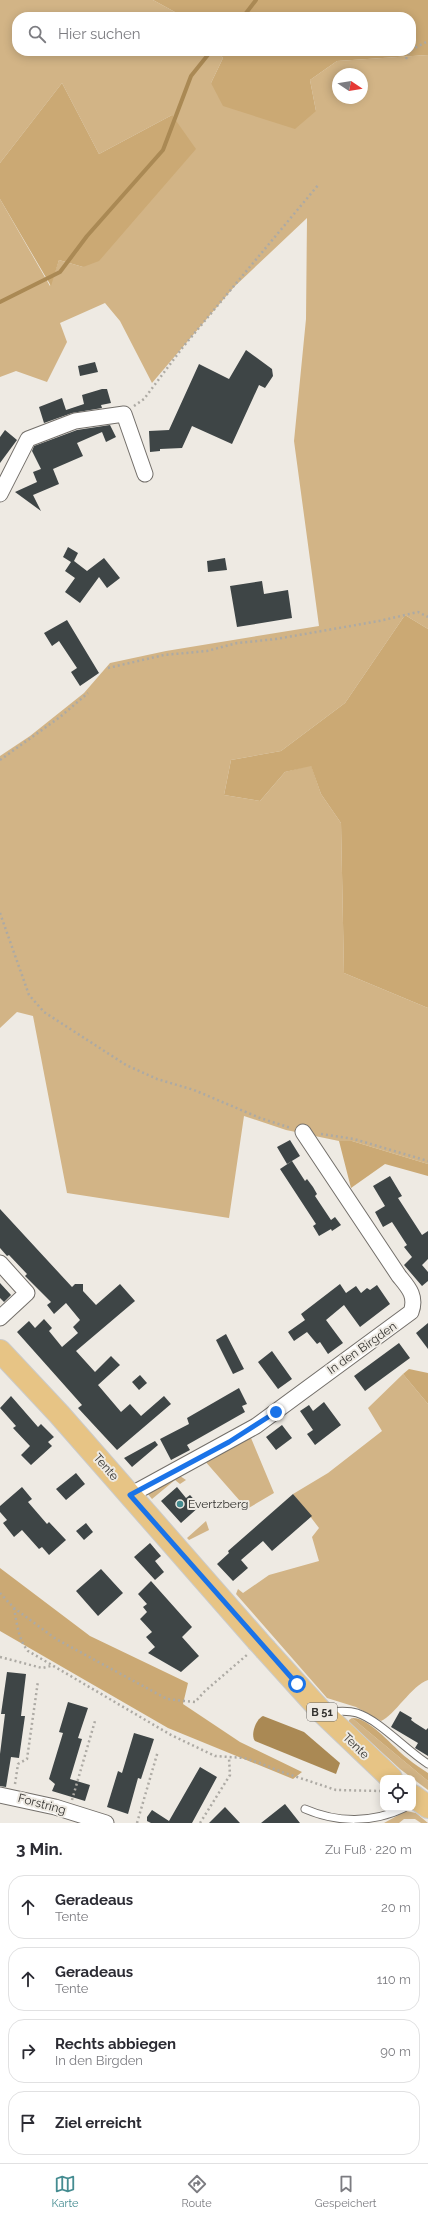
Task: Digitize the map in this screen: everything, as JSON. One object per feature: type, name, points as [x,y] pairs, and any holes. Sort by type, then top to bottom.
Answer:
[{"type":"main road","name":"Tente","points":[[0,1351],[27,1378],[130,1495],[257,1648],[386,1774]]},
{"type":"street","points":[[0,494],[28,439],[75,421],[124,414],[145,474]]},
{"type":"street","name":"In den Birgden","points":[[130,1495],[256,1426],[411,1312],[414,1301],[410,1290],[398,1276],[303,1132]]},
{"type":"street","points":[[0,1263],[27,1293],[0,1318]]},
{"type":"street","name":"Forstring","points":[[6,1795],[69,1811],[106,1823]]},
{"type":"lane","points":[[322,1712],[342,1711],[357,1713],[377,1724],[411,1753],[428,1764]]},
{"type":"lane","points":[[305,1809],[317,1815],[359,1823],[389,1816],[398,1811]]},
{"type":"path","points":[[416,48],[428,41]]},
{"type":"path","points":[[124,414],[144,399],[183,347],[319,184]]},
{"type":"path","points":[[108,668],[164,655],[207,651],[237,643],[276,639],[379,621],[418,612],[428,617]]},
{"type":"path","points":[[0,760],[54,722],[88,693]]},
{"type":"path","points":[[0,913],[29,995],[44,1012],[126,1065],[157,1079],[194,1090],[260,1118],[303,1132],[354,1139],[428,1161]]},
{"type":"path","points":[[0,1593],[14,1608],[56,1639],[167,1699],[195,1702],[205,1691],[257,1648]]},
{"type":"path","points":[[14,1608],[22,1644],[28,1651],[51,1666],[171,1735],[215,1756],[244,1758],[336,1790],[380,1791]]},
{"type":"path","points":[[0,1657],[42,1668],[51,1666]]},
{"type":"path","points":[[6,1795],[18,1764],[27,1759],[38,1681]]},
{"type":"path","points":[[69,1811],[95,1721]]},
{"type":"path","points":[[137,1823],[158,1751]]},
{"type":"path","points":[[200,1823],[230,1775],[229,1758]]},
{"type":"shaded area","points":[[0,0],[153,0],[175,12],[12,12],[12,56],[222,56],[223,58],[211,83],[316,111],[310,80],[337,61],[428,55],[428,629],[405,615],[345,703],[281,751],[231,760],[224,795],[260,801],[285,772],[311,765],[321,794],[341,823],[344,973],[428,1008],[428,1164],[352,1141],[339,1141],[286,1130],[244,1116],[229,1218],[67,1193],[33,1016],[17,1012],[0,1028],[0,756],[30,736],[84,693],[110,663],[166,651],[319,626],[294,441],[306,319],[307,218],[234,287],[152,383],[120,321],[105,303],[60,323],[67,342],[47,382],[16,371],[0,377],[0,199],[50,286],[59,260],[83,267],[172,115],[99,154],[62,83],[0,163]]},
{"type":"shaded area","points":[[153,0],[428,0],[428,55],[416,56],[416,12],[175,12]]},
{"type":"shaded area","points":[[222,56],[413,56],[337,61],[310,80],[316,111],[295,129],[223,106],[211,83],[223,58]]},
{"type":"shaded area","points":[[62,83],[99,154],[172,115],[196,149],[99,261],[83,267],[59,260],[51,286],[0,199],[0,163]]},
{"type":"shaded area","points":[[405,615],[428,629],[428,1008],[344,973],[341,823],[321,794],[311,766],[285,772],[260,801],[224,795],[231,760],[281,751],[345,703]]},
{"type":"shaded area","points":[[339,1141],[352,1141],[428,1164],[428,1176],[385,1164],[351,1188]]},
{"type":"shaded area","points":[[409,1369],[428,1373],[428,1404],[403,1374]]},
{"type":"shaded area","points":[[403,1374],[428,1404],[428,1680],[416,1688],[392,1713],[381,1721],[356,1707],[327,1698],[236,1594],[238,1589],[243,1593],[269,1575],[319,1561],[312,1537],[319,1528],[293,1494],[328,1473],[382,1431],[368,1408]]},
{"type":"shaded area","points":[[251,1438],[274,1493],[247,1509],[204,1460]]},
{"type":"shaded area","points":[[180,1476],[186,1480],[180,1484],[175,1480],[152,1499],[147,1493]]},
{"type":"shaded area","points":[[206,1521],[209,1530],[189,1540],[187,1538]]},
{"type":"shaded area","points":[[0,1568],[90,1636],[188,1683],[183,1704],[240,1742],[302,1772],[293,1779],[168,1728],[0,1631]]},
{"type":"shaded area","points":[[263,1716],[304,1732],[340,1763],[336,1774],[255,1741],[253,1735],[254,1727],[258,1720]]},
{"type":"shaded area","points":[[352,1718],[428,1781],[428,1790],[416,1781],[416,1775],[408,1775],[400,1769],[349,1722]]},
{"type":"shaded area","points":[[352,1718],[366,1722],[381,1734],[407,1758],[428,1773],[428,1781]]},
{"type":"shaded area","points":[[406,1811],[416,1813],[428,1823],[421,1823],[415,1819],[404,1819],[399,1823],[384,1823]]},
{"type":"building","points":[[246,350],[272,369],[273,376],[265,388],[259,385],[232,444],[192,426],[182,448],[160,449],[160,451],[150,452],[149,431],[169,430],[199,364],[229,379]]},
{"type":"building","points":[[95,362],[98,372],[80,376],[78,366]]},
{"type":"building","points":[[107,389],[111,403],[101,405],[102,408],[72,413],[44,423],[39,407],[62,398],[66,410],[84,404],[82,395]]},
{"type":"building","points":[[110,425],[116,437],[106,442],[102,432],[77,443],[83,456],[53,469],[59,484],[33,495],[41,511],[15,492],[37,482],[33,472],[41,469],[32,451],[34,446],[77,430]]},
{"type":"building","points":[[5,430],[17,440],[0,463],[0,437]]},
{"type":"building","points":[[68,547],[78,553],[74,561],[87,571],[104,558],[120,578],[107,588],[99,577],[80,603],[65,592],[75,578],[65,571],[71,562],[63,557]]},
{"type":"building","points":[[225,558],[227,570],[208,572],[207,561]]},
{"type":"building","points":[[262,581],[264,594],[288,590],[292,618],[237,627],[230,586]]},
{"type":"building","points":[[67,620],[99,673],[80,686],[71,672],[77,668],[59,641],[52,646],[44,633]]},
{"type":"building","points":[[290,1140],[300,1156],[287,1164],[277,1147]]},
{"type":"building","points":[[292,1161],[305,1181],[307,1179],[313,1187],[317,1194],[315,1196],[331,1220],[335,1217],[341,1225],[332,1231],[331,1229],[319,1236],[313,1226],[316,1224],[280,1169]]},
{"type":"building","points":[[390,1176],[402,1196],[398,1198],[422,1235],[428,1231],[428,1259],[422,1265],[428,1272],[428,1281],[422,1286],[404,1265],[412,1257],[404,1247],[407,1245],[392,1222],[383,1227],[375,1212],[385,1206],[373,1186]]},
{"type":"building","points":[[0,1209],[72,1287],[75,1284],[83,1284],[83,1291],[96,1305],[120,1284],[135,1301],[76,1351],[95,1372],[111,1356],[120,1365],[98,1385],[121,1412],[130,1404],[141,1416],[164,1396],[171,1404],[117,1450],[78,1408],[82,1405],[17,1332],[29,1321],[35,1328],[44,1319],[52,1328],[49,1331],[62,1347],[78,1333],[73,1327],[80,1320],[66,1303],[54,1314],[47,1305],[51,1302],[25,1276],[27,1274],[9,1255],[7,1256],[0,1248]]},
{"type":"building","points":[[0,1283],[11,1295],[4,1302],[0,1298]]},
{"type":"building","points":[[340,1284],[346,1293],[356,1286],[361,1293],[367,1288],[370,1290],[377,1285],[390,1304],[360,1327],[344,1305],[326,1320],[343,1343],[328,1354],[320,1342],[317,1344],[307,1332],[294,1341],[288,1332],[305,1320],[301,1314]]},
{"type":"building","points":[[428,1323],[428,1349],[416,1333]]},
{"type":"building","points":[[226,1334],[244,1369],[233,1374],[216,1340]]},
{"type":"building","points":[[399,1343],[410,1358],[365,1391],[354,1376]]},
{"type":"building","points":[[272,1351],[292,1379],[278,1389],[258,1362]]},
{"type":"building","points":[[140,1375],[147,1383],[139,1390],[132,1382]]},
{"type":"building","points":[[239,1388],[247,1404],[242,1406],[245,1412],[187,1445],[190,1450],[171,1460],[160,1439],[189,1424],[187,1418]]},
{"type":"building","points":[[11,1396],[38,1427],[41,1424],[54,1437],[48,1442],[52,1446],[31,1465],[21,1455],[30,1446],[13,1428],[16,1426],[0,1408]]},
{"type":"building","points":[[324,1402],[341,1425],[315,1445],[307,1434],[313,1430],[300,1411],[309,1405],[313,1411]]},
{"type":"building","points":[[282,1425],[292,1438],[276,1450],[266,1437]]},
{"type":"building","points":[[155,1441],[158,1445],[132,1467],[124,1458]]},
{"type":"building","points":[[76,1473],[85,1484],[66,1500],[56,1489]]},
{"type":"building","points":[[22,1487],[32,1499],[28,1502],[47,1524],[49,1522],[66,1540],[49,1555],[42,1547],[39,1549],[22,1530],[14,1537],[3,1523],[7,1520],[0,1512],[0,1506]]},
{"type":"building","name":"Evertzberg","points":[[177,1487],[186,1498],[190,1495],[200,1506],[181,1523],[161,1501]]},
{"type":"building","points":[[293,1494],[312,1516],[272,1551],[263,1541],[241,1560],[248,1568],[233,1581],[217,1564],[229,1553],[228,1551]]},
{"type":"building","points":[[86,1523],[93,1532],[84,1540],[76,1531]]},
{"type":"building","points":[[150,1543],[161,1556],[155,1561],[164,1572],[155,1580],[134,1557]]},
{"type":"building","points":[[101,1569],[123,1593],[98,1616],[76,1591]]},
{"type":"building","points":[[151,1581],[192,1627],[182,1637],[199,1656],[181,1672],[148,1653],[155,1647],[146,1637],[152,1632],[140,1619],[147,1612],[143,1607],[147,1604],[138,1594]]},
{"type":"building","points":[[7,1672],[26,1674],[21,1716],[25,1716],[19,1758],[11,1757],[6,1787],[0,1786],[0,1754],[5,1714],[1,1714]]},
{"type":"building","points":[[68,1702],[88,1708],[78,1738],[82,1739],[70,1779],[90,1785],[85,1801],[52,1791],[55,1784],[49,1779],[63,1733],[59,1732]]},
{"type":"building","points":[[400,1711],[412,1718],[411,1720],[426,1730],[428,1728],[428,1756],[415,1748],[418,1743],[391,1727]]},
{"type":"building","points":[[134,1733],[154,1739],[141,1779],[138,1778],[128,1814],[107,1807],[118,1771],[122,1773]]},
{"type":"building","points":[[200,1767],[217,1777],[192,1823],[151,1823],[147,1821],[147,1817],[152,1810],[169,1821]]},
{"type":"building","points":[[285,1804],[300,1823],[261,1823]]},
{"type":"building","points":[[225,1807],[240,1823],[209,1823]]},
{"type":"waterway","points":[[247,12],[256,0]]},
{"type":"waterway","points":[[0,302],[60,272],[87,236],[163,150],[191,76],[207,56]]},
{"type":"place","name":"Evertzberg","points":[[180,1504]]},
{"type":"route","points":[[276,1412],[229,1442],[130,1495],[297,1684]]}]
